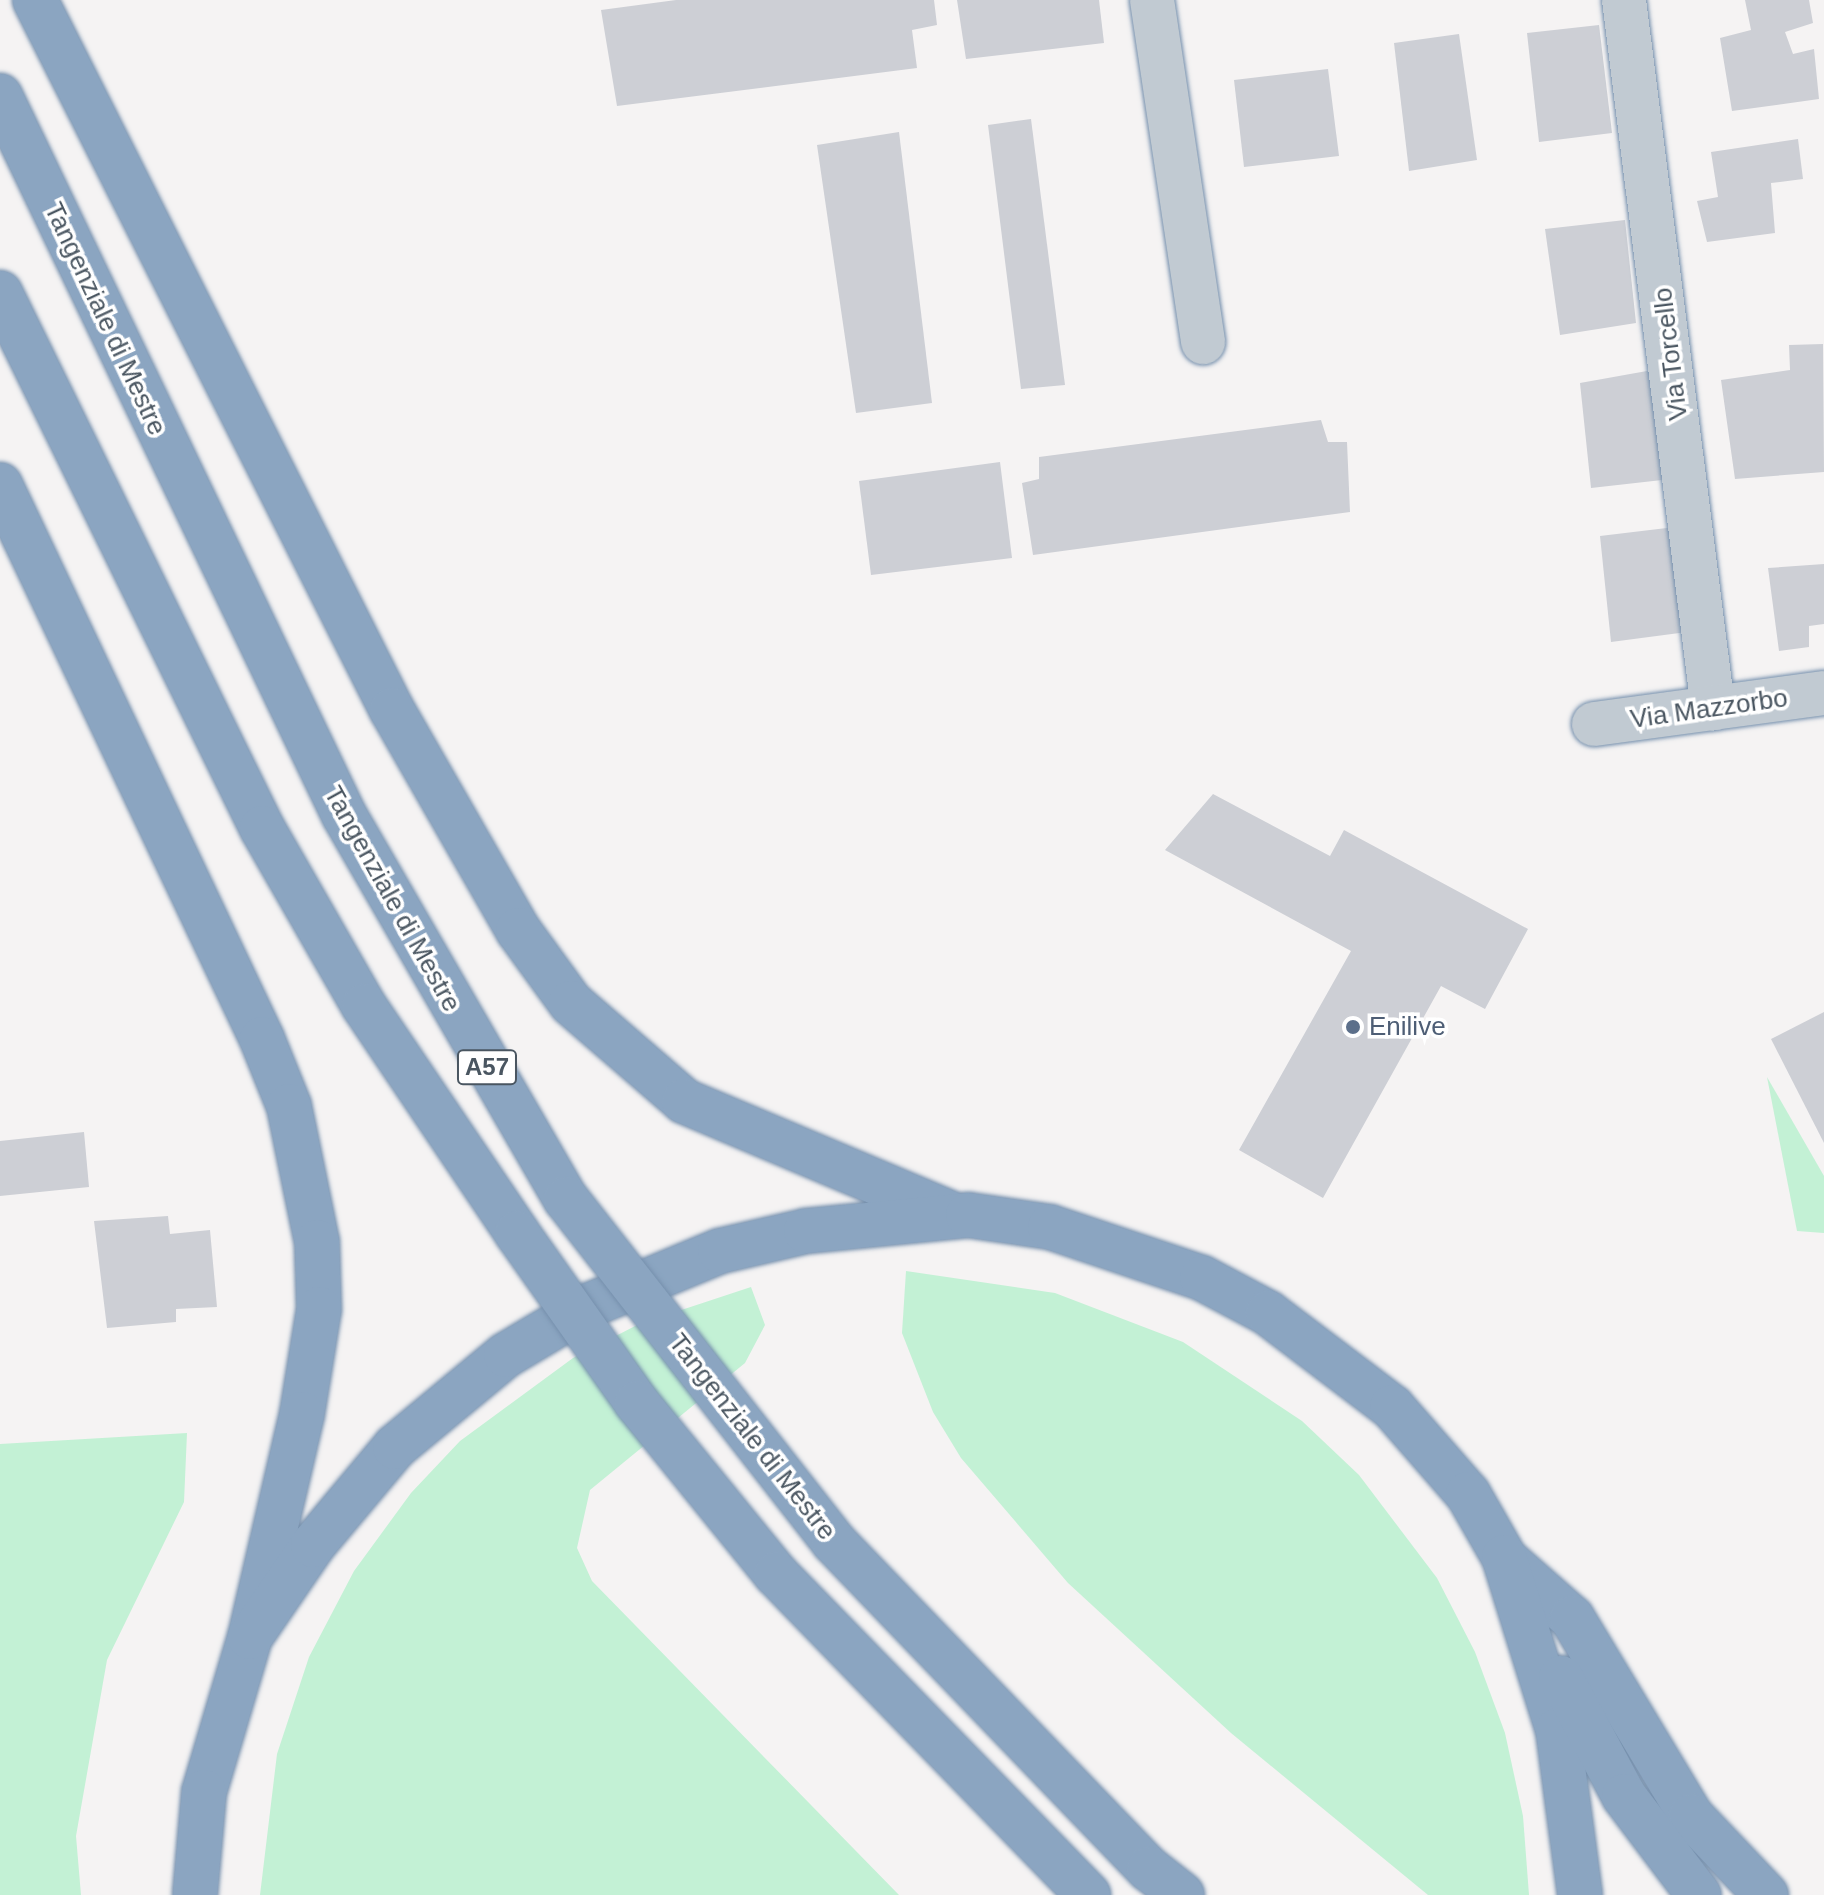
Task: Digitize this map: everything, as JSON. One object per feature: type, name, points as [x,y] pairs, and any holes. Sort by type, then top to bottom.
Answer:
[{"type":"highway","points":[[35,0],[392,710],[518,930],[571,1003],[684,1101],[955,1216]]},
{"type":"highway","name":"Tangenziale di Mestre","points":[[0,96],[344,815],[566,1199],[834,1542],[1149,1869],[1182,1895]]},
{"type":"highway","name":"A57","points":[[0,293],[262,828],[364,1006],[500,1208],[637,1403],[776,1574],[1088,1895]]},
{"type":"highway","points":[[5,499],[262,1039],[308,1178],[319,1309],[250,1637],[204,1792],[195,1895]]},
{"type":"highway","points":[[250,1637],[313,1545],[395,1447],[506,1355],[590,1305],[720,1251],[806,1231],[955,1216],[1050,1227],[1125,1248],[1268,1313],[1392,1407],[1468,1494],[1504,1557],[1525,1616],[1558,1730],[1580,1895]]},
{"type":"highway","points":[[1504,1557],[1572,1618],[1691,1816],[1766,1895]]},
{"type":"highway","points":[[1525,1616],[1624,1796],[1699,1895]]},
{"type":"street","points":[[1152,0],[1203,342]]},
{"type":"street","name":"Via Torcello","points":[[1624,0],[1713,708]]},
{"type":"street","name":"Via Mazzorbo","points":[[1594,724],[1824,693]]},
{"type":"green space","points":[[1767,1077],[1824,1176],[1824,1233],[1797,1231]]},
{"type":"green space","points":[[906,1271],[1055,1293],[1183,1342],[1302,1421],[1359,1475],[1437,1578],[1475,1652],[1505,1733],[1523,1816],[1529,1895],[1428,1895],[1231,1733],[1068,1583],[961,1458],[933,1412],[902,1333]]},
{"type":"green space","points":[[751,1287],[765,1325],[745,1363],[590,1490],[577,1548],[592,1581],[899,1895],[260,1895],[277,1754],[309,1657],[354,1571],[411,1493],[460,1441],[573,1358],[639,1324]]},
{"type":"green space","points":[[187,1433],[184,1502],[107,1660],[76,1836],[81,1895],[0,1895],[0,1444]]},
{"type":"building","points":[[676,0],[934,0],[937,25],[912,30],[917,68],[617,106],[601,10]]},
{"type":"building","points":[[957,0],[1099,0],[1104,43],[966,59]]},
{"type":"building","points":[[1745,0],[1809,0],[1813,23],[1785,32],[1793,54],[1814,49],[1819,99],[1732,111],[1720,38],[1751,30]]},
{"type":"building","points":[[1599,25],[1612,133],[1539,142],[1527,33]]},
{"type":"building","points":[[1459,34],[1477,160],[1409,171],[1394,43]]},
{"type":"building","points":[[1328,69],[1339,156],[1244,167],[1234,80]]},
{"type":"building","points":[[1031,119],[1065,385],[1021,389],[988,125]]},
{"type":"building","points":[[899,132],[932,403],[856,413],[817,145]]},
{"type":"building","points":[[1798,139],[1803,179],[1771,183],[1775,233],[1707,242],[1697,201],[1718,197],[1711,152]]},
{"type":"building","points":[[1625,220],[1636,323],[1560,335],[1545,229]]},
{"type":"building","points":[[1823,344],[1824,472],[1735,479],[1721,380],[1790,370],[1789,345]]},
{"type":"building","points":[[1658,369],[1671,479],[1591,488],[1580,383]]},
{"type":"building","points":[[1321,420],[1328,442],[1347,442],[1350,512],[1033,555],[1022,483],[1039,479],[1039,457]]},
{"type":"building","points":[[1000,462],[1012,558],[871,575],[859,481]]},
{"type":"building","points":[[1675,527],[1687,632],[1611,642],[1600,536]]},
{"type":"building","points":[[1824,564],[1824,624],[1809,626],[1809,647],[1779,651],[1768,568]]},
{"type":"building","points":[[1213,794],[1330,856],[1344,830],[1528,929],[1485,1009],[1441,986],[1323,1198],[1239,1150],[1351,951],[1165,850]]},
{"type":"building","points":[[1824,1012],[1824,1143],[1771,1039]]},
{"type":"building","points":[[84,1132],[89,1187],[0,1196],[0,1141]]},
{"type":"building","points":[[168,1216],[170,1234],[210,1230],[217,1307],[176,1309],[176,1322],[107,1328],[94,1221]]},
{"type":"place","name":"Enilive","points":[[1353,1027]]}]
